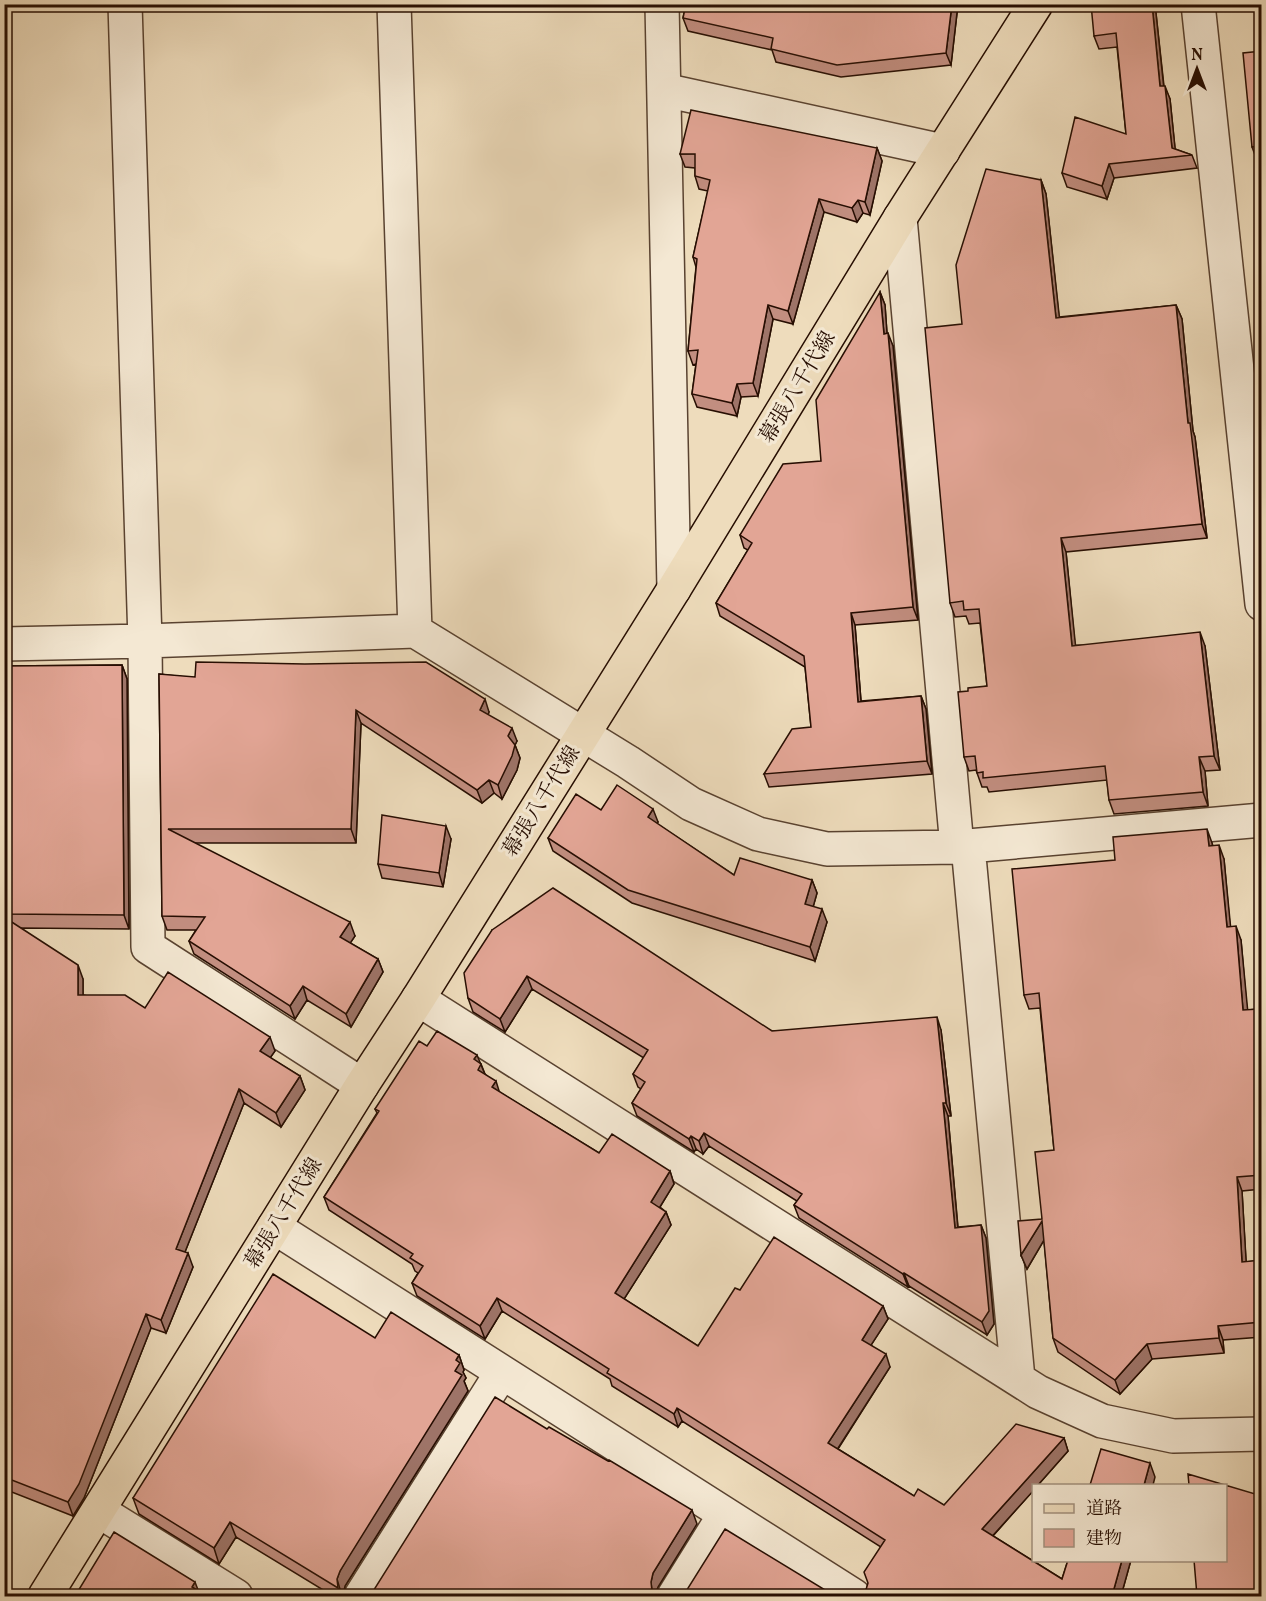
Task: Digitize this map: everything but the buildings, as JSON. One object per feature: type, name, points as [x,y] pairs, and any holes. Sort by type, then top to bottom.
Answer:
[{"type":"main road","name":"幕張八千代線","points":[[45,1596],[362,1085],[674,589],[900,218],[1036,4]]},
{"type":"street","points":[[125,4],[145,641],[147,946],[362,1085]]},
{"type":"street","points":[[394,4],[415,631]]},
{"type":"street","points":[[662,4],[674,589]]},
{"type":"street","points":[[1198,4],[1262,604]]},
{"type":"street","points":[[664,90],[943,151]]},
{"type":"street","points":[[900,218],[1018,1379]]},
{"type":"street","points":[[4,644],[415,631],[691,804],[758,834],[827,849],[963,847],[1262,820]]},
{"type":"street","points":[[418,999],[1038,1392],[1102,1421],[1173,1436],[1262,1434]]},
{"type":"street","points":[[274,1227],[854,1596]]},
{"type":"street","points":[[361,1596],[502,1372]]},
{"type":"street","points":[[99,1511],[236,1596]]},
{"type":"street","points":[[674,1596],[725,1514]]}]
